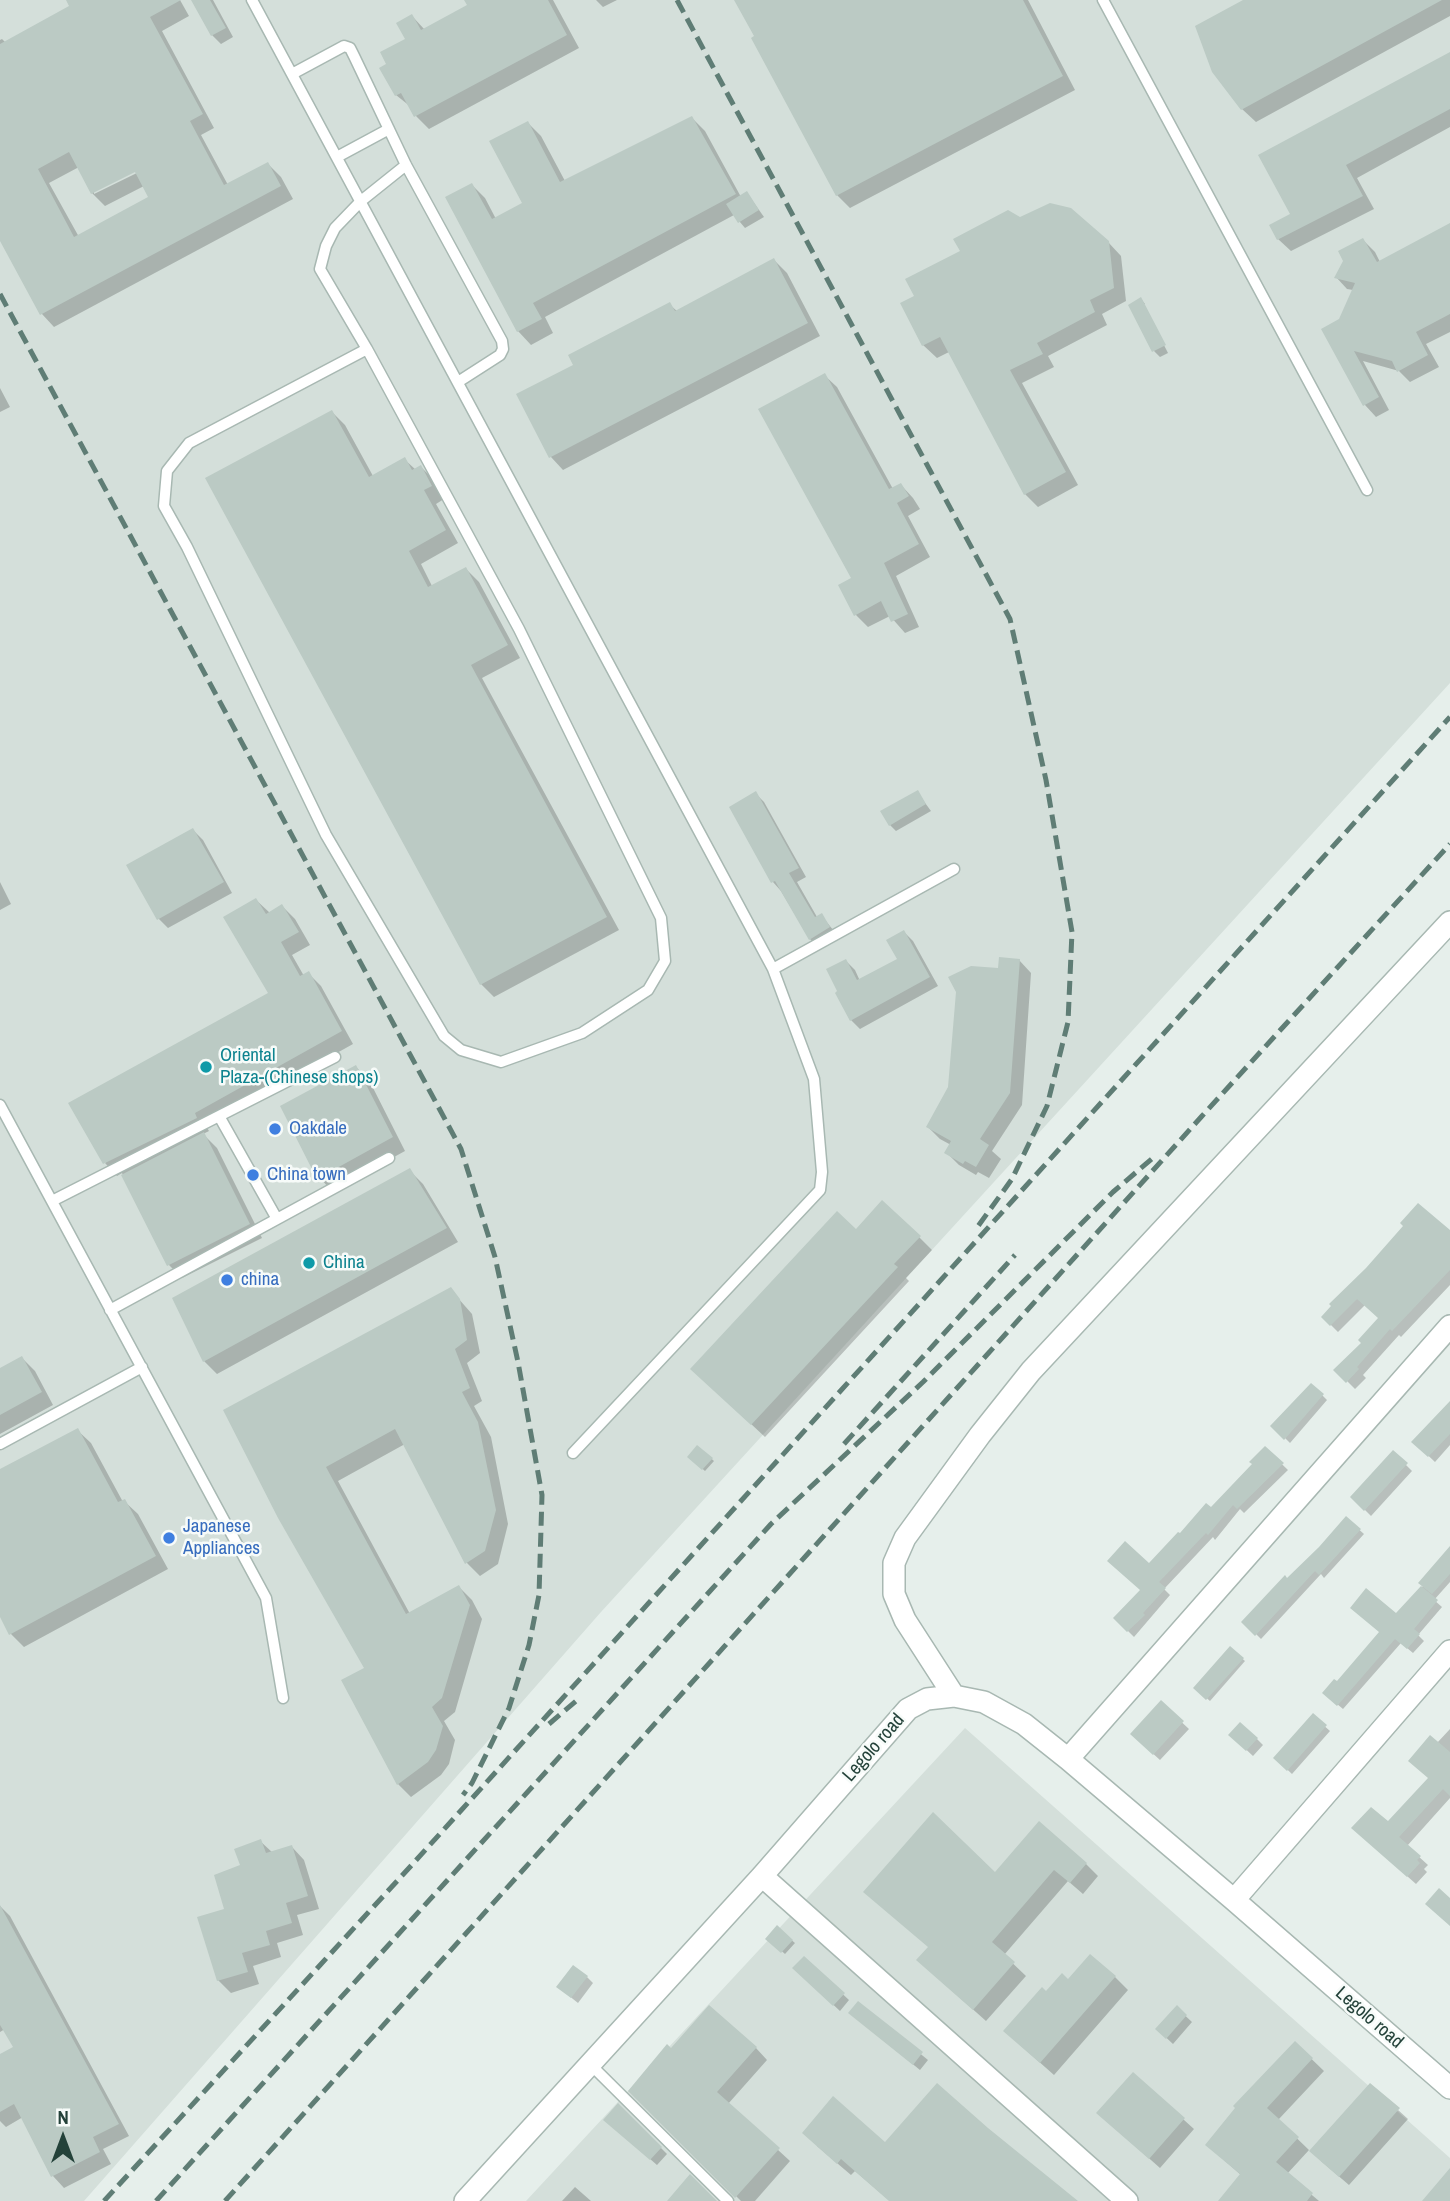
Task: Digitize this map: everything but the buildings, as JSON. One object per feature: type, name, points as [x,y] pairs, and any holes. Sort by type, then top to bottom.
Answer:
[{"type":"street","points":[[954,1696],[905,1620],[894,1594],[894,1563],[905,1538],[980,1435],[1031,1371],[1450,922]]},
{"type":"street","points":[[1068,1759],[1450,1326]]},
{"type":"street","points":[[1234,1900],[1450,1651]]},
{"type":"street","name":"Legolo road","points":[[464,2201],[762,1876],[908,1709],[927,1699],[954,1696],[984,1702],[1024,1724],[1234,1900],[1450,2088]]},
{"type":"street","points":[[762,1876],[1127,2201]]},
{"type":"lane","points":[[252,0],[773,970],[814,1079],[822,1172],[820,1191],[573,1453]]},
{"type":"lane","points":[[1103,0],[1367,490]]},
{"type":"lane","points":[[292,74],[344,46],[349,48],[406,165],[502,341],[503,349],[500,355],[458,382]]},
{"type":"lane","points":[[337,157],[389,129]]},
{"type":"lane","points":[[367,349],[189,443],[167,471],[164,506],[187,547],[326,835],[444,1036],[461,1050],[501,1062],[582,1033],[648,990],[666,961],[662,918],[519,629],[367,349],[320,269],[326,246],[335,228],[361,201],[406,165]]},
{"type":"lane","points":[[773,970],[954,869]]},
{"type":"lane","points":[[52,1201],[335,1057]]},
{"type":"lane","points":[[0,1105],[266,1598],[283,1698]]},
{"type":"lane","points":[[219,1116],[278,1219]]},
{"type":"lane","points":[[110,1310],[389,1158]]},
{"type":"lane","points":[[0,1444],[142,1367]]},
{"type":"lane","points":[[590,2064],[728,2201]]},
{"type":"shaded area","points":[[0,0],[1450,0],[1450,683],[601,1612],[84,2201],[0,2201]]},
{"type":"shaded area","points":[[965,1728],[1450,2158],[1450,2201],[526,2201]]},
{"type":"railway","points":[[677,0],[1010,619],[1046,780],[1072,932],[1068,1022],[1047,1106],[1012,1179],[976,1229]]},
{"type":"railway","points":[[0,294],[461,1149],[495,1257],[518,1362],[542,1495],[539,1595],[529,1645],[509,1708],[472,1783],[463,1795]]},
{"type":"railway","points":[[104,2201],[409,1868],[1450,717]]},
{"type":"railway","points":[[225,2201],[1450,844]]},
{"type":"railway","points":[[156,2201],[771,1524],[923,1382],[1113,1192],[1154,1157]]},
{"type":"railway","points":[[844,1444],[1015,1255]]},
{"type":"railway","points":[[549,1724],[576,1701]]},
{"type":"place","name":"Oriental Plaza-(Chinese shops)","points":[[206,1067]]},
{"type":"place","name":"Oakdale","points":[[275,1129]]},
{"type":"place","name":"China town","points":[[253,1175]]},
{"type":"place","name":"China","points":[[309,1263]]},
{"type":"place","name":"china","points":[[227,1280]]},
{"type":"place","name":"Japanese Appliances","points":[[169,1538]]}]
